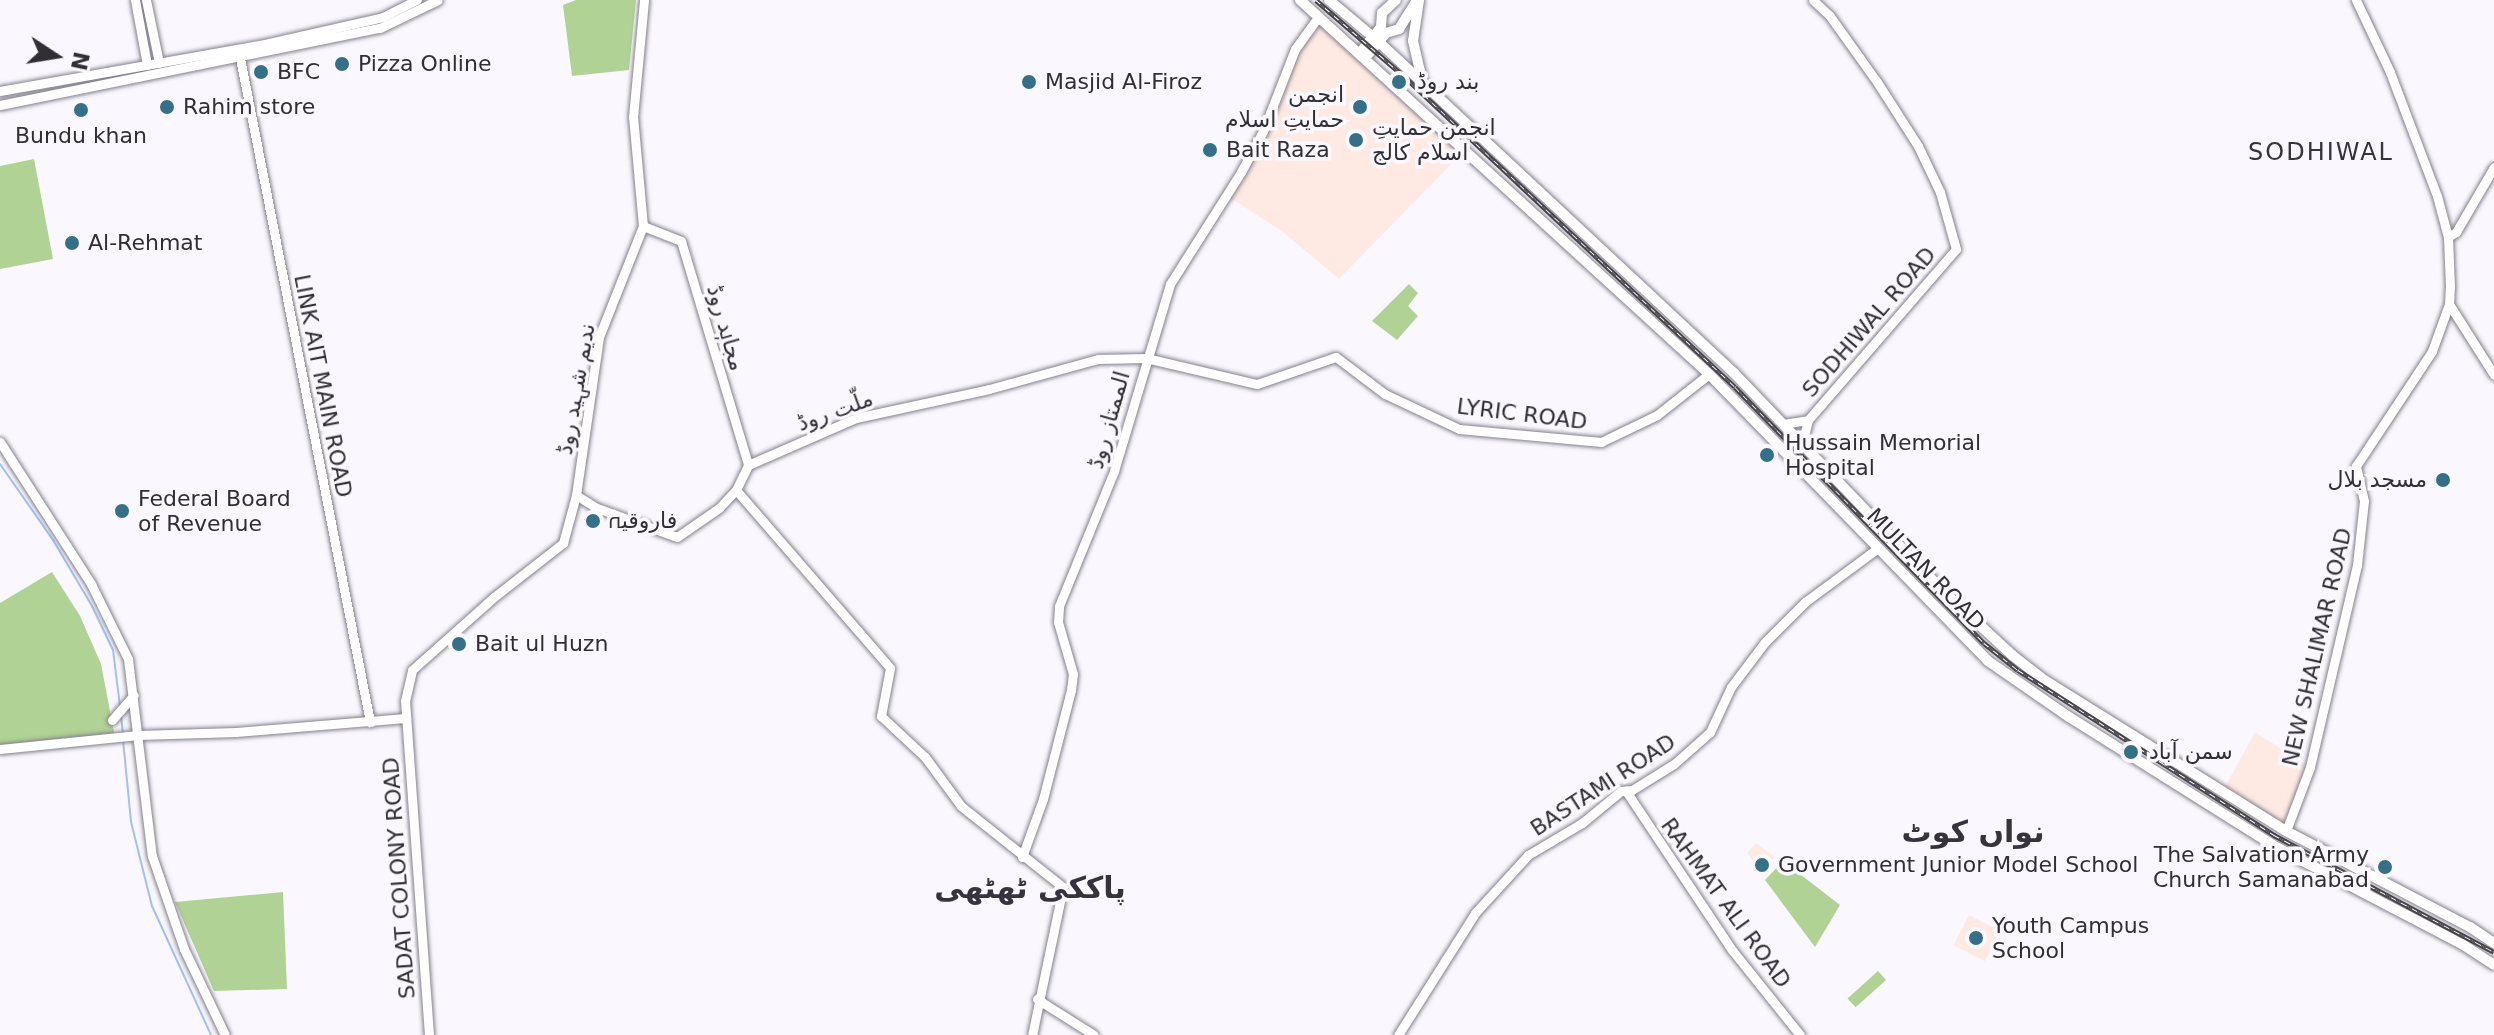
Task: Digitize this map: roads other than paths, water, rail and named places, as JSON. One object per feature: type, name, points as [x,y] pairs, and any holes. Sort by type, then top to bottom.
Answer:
[{"type":"main road","name":"MULTAN ROAD","points":[[1300,0],[1460,150],[1709,374],[1988,661],[2069,717],[2278,848],[2462,944],[2494,965]]},
{"type":"main road","name":"MULTAN ROAD","points":[[1329,0],[1423,82],[1734,373],[1946,594],[2041,678],[2286,831],[2470,927],[2494,943]]},
{"type":"main road","points":[[1362,56],[1376,39],[1382,13],[1396,0]]},
{"type":"main road","points":[[1376,39],[1399,29],[1418,0]]},
{"type":"main road","points":[[1418,0],[1413,41],[1423,82]]},
{"type":"main road","points":[[1933,606],[1946,594]]},
{"type":"street","points":[[135,0],[147,65]]},
{"type":"street","points":[[146,0],[159,63]]},
{"type":"street","points":[[0,91],[269,43],[383,17],[417,0]]},
{"type":"street","points":[[0,105],[380,28],[438,0]]},
{"type":"street","name":"ندیم شہید روڈ","points":[[405,718],[405,701],[412,670],[494,597],[563,543],[576,495],[599,337],[643,226],[633,117],[644,0]]},
{"type":"street","name":"SODHIWAL ROAD","points":[[1802,444],[1808,420],[1956,249],[1940,192],[1918,146],[1830,16],[1813,0]]},
{"type":"street","points":[[2356,0],[2407,116],[2437,196],[2448,237],[2449,304],[2494,375]]},
{"type":"street","name":"الممتاز روڈ","points":[[1022,857],[1043,799],[1071,690],[1073,674],[1058,622],[1059,606],[1114,471],[1170,284],[1241,172],[1271,112],[1295,49],[1318,17]]},
{"type":"street","name":"LINK AIT MAIN ROAD","points":[[240,58],[370,722]]},
{"type":"street","points":[[2448,237],[2456,232],[2494,167]]},
{"type":"street","name":"مجاہد روڈ","points":[[643,226],[681,241],[748,465]]},
{"type":"street","name":"NEW SHALIMAR ROAD","points":[[2286,831],[2310,767],[2360,550],[2364,495],[2356,466],[2432,351],[2449,304]]},
{"type":"street","name":"LYRIC ROAD","points":[[1146,358],[1257,384],[1336,357],[1385,394],[1459,429],[1601,442],[1657,415],[1709,374]]},
{"type":"street","name":"ملّت روڈ","points":[[748,465],[856,418],[989,389],[1098,359],[1146,358]]},
{"type":"street","name":"SODHIWAL ROAD","points":[[1783,424],[1808,420]]},
{"type":"street","points":[[0,442],[91,584],[128,659],[152,856],[184,949],[225,1035]]},
{"type":"street","points":[[576,495],[597,508],[677,537],[719,508],[736,490],[748,465]]},
{"type":"street","points":[[736,490],[888,665],[891,671],[881,716],[925,757],[961,806],[1063,887],[1037,999],[1032,1035]]},
{"type":"street","name":"BASTAMI ROAD","points":[[1398,1035],[1468,922],[1528,855],[1582,823],[1621,791],[1674,764],[1710,732],[1731,687],[1765,642],[1805,602],[1878,548]]},
{"type":"street","points":[[112,720],[134,695]]},
{"type":"street","points":[[0,749],[136,735],[405,718]]},
{"type":"street","name":"SADAT COLONY ROAD","points":[[405,718],[429,1035]]},
{"type":"street","name":"RAHMAT ALI ROAD","points":[[1626,791],[1708,917],[1800,1035]]},
{"type":"street","points":[[1037,999],[1094,1035]]},
{"type":"waterway","points":[[0,464],[53,540],[92,606],[113,650],[120,706]]},
{"type":"waterway","points":[[121,716],[123,734]]},
{"type":"waterway","points":[[123,740],[131,822],[152,906],[211,1035]]},
{"type":"railway","points":[[1316,0],[1406,78],[1735,387],[1984,643],[2018,670],[2274,835],[2494,952]]},
{"type":"place","name":"Pizza Online","points":[[342,64]]},
{"type":"place","name":"BFC","points":[[261,72]]},
{"type":"place","name":"Masjid Al-Firoz","points":[[1029,82]]},
{"type":"place","name":"بند روڈ","points":[[1399,82]]},
{"type":"place","name":"Rahim store","points":[[167,107]]},
{"type":"place","name":"انجمن حمایتِ اسلام","points":[[1360,107]]},
{"type":"place","name":"Bundu khan","points":[[81,110]]},
{"type":"place","name":"انجمن حمایتِ اسلام کالج","points":[[1356,140]]},
{"type":"place","name":"Bait Raza","points":[[1210,150]]},
{"type":"place","name":"Al-Rehmat","points":[[72,243]]},
{"type":"place","name":"Hussain Memorial Hospital","points":[[1767,455]]},
{"type":"place","name":"مسجد بلال","points":[[2443,480]]},
{"type":"place","name":"Federal Board of Revenue","points":[[122,511]]},
{"type":"place","name":"فاروقیہ","points":[[593,521]]},
{"type":"place","name":"Bait ul Huzn","points":[[459,644]]},
{"type":"place","name":"سمن آباد","points":[[2131,752]]},
{"type":"place","name":"Government Junior Model School","points":[[1762,865]]},
{"type":"place","name":"The Salvation Army Church Samanabad","points":[[2385,867]]},
{"type":"place","name":"Youth Campus School","points":[[1976,938]]},
{"type":"district","name":"SODHIWAL","points":[[2321,153]]},
{"type":"district","name":"نواں کوٹ","points":[[1973,832]]},
{"type":"district","name":"پاککی ٹھٹھی","points":[[1030,888]]}]
